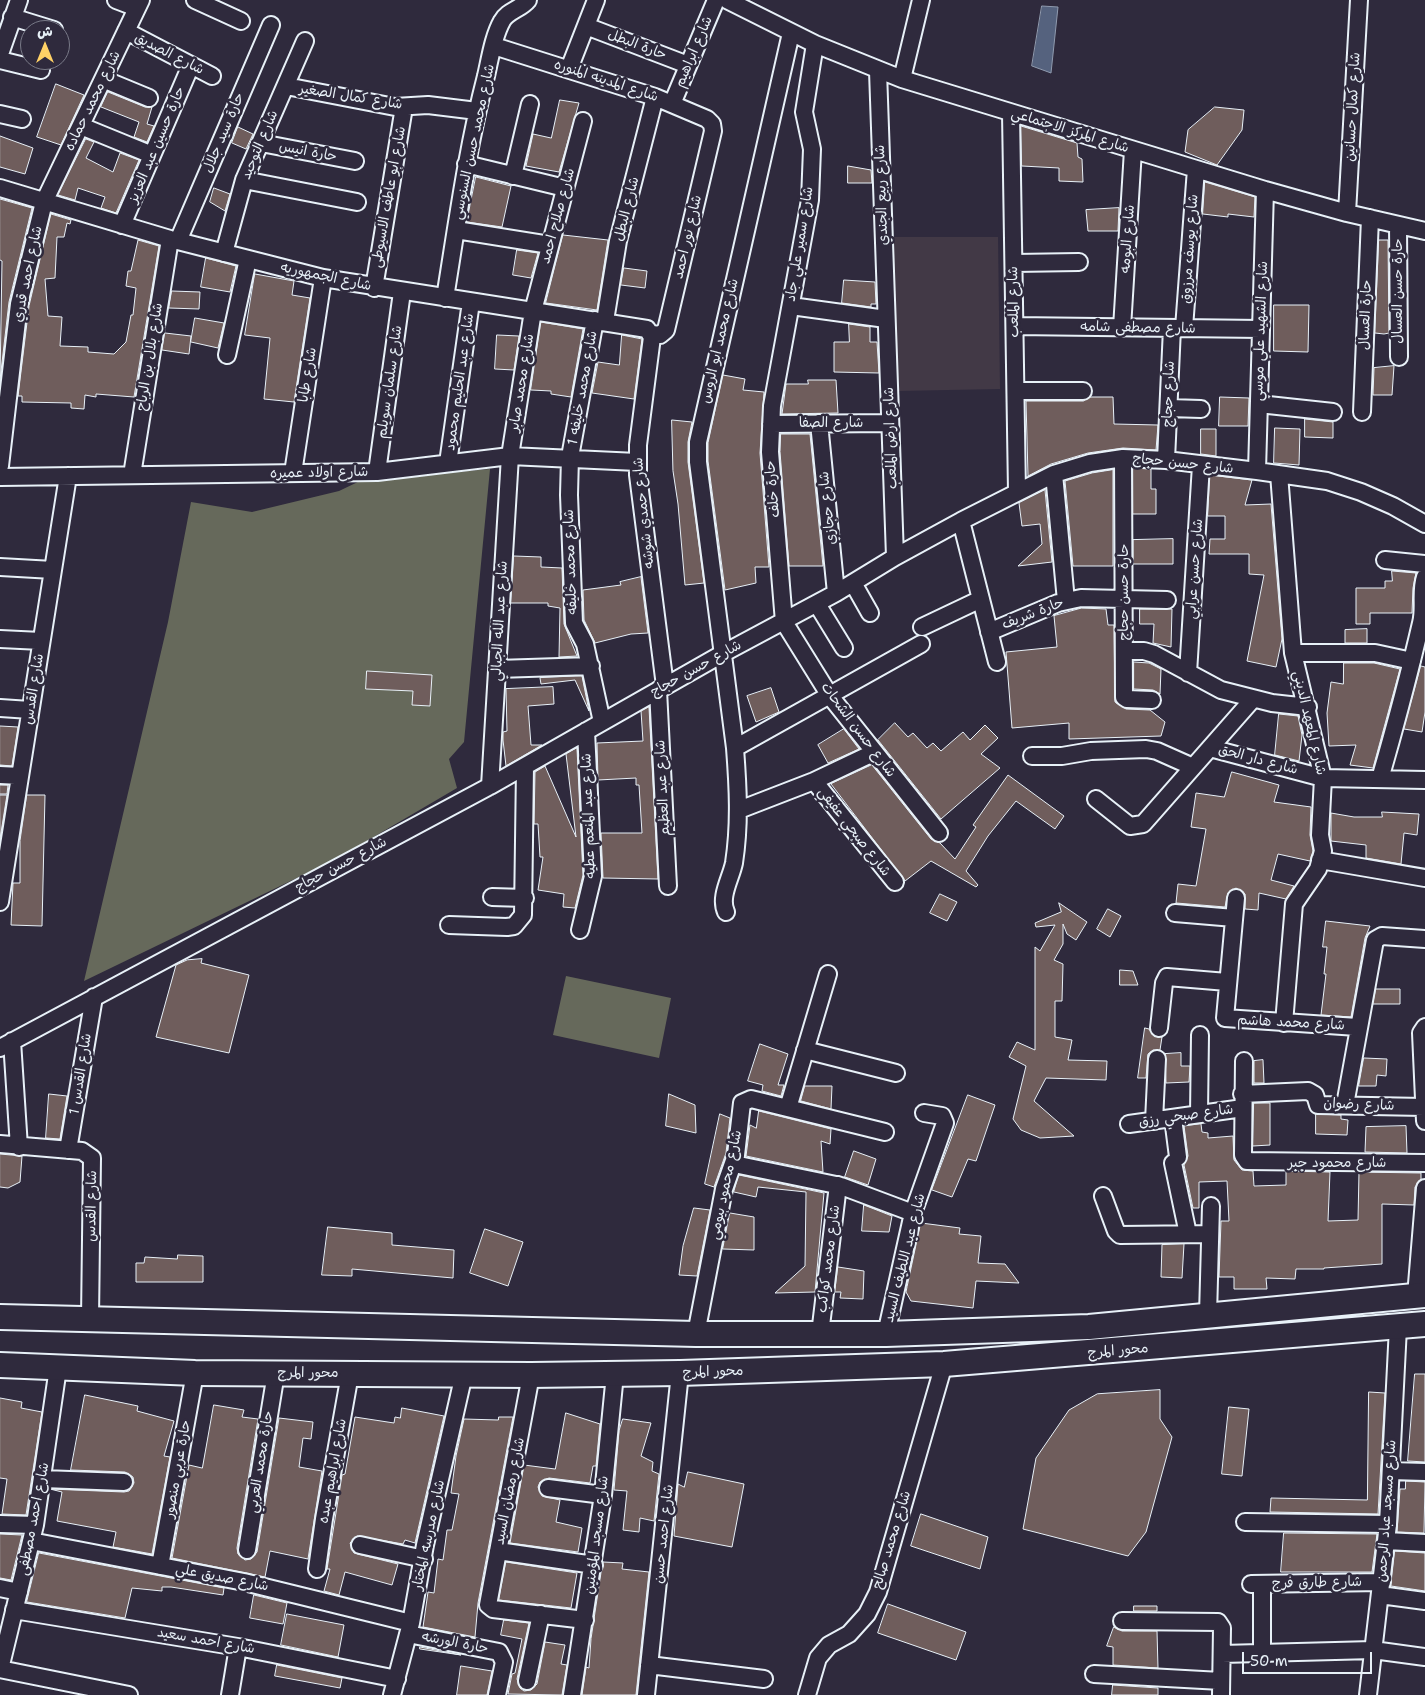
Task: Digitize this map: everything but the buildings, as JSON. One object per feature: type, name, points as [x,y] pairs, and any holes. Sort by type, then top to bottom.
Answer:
[{"type":"main road","name":"محور المرج","points":[[0,1317],[696,1334],[886,1334],[1089,1327],[1420,1296]]},
{"type":"main road","name":"محور المرج","points":[[0,1365],[195,1373],[531,1375],[758,1371],[944,1364],[1425,1324]]},
{"type":"main road","points":[[756,1334],[758,1371]]},
{"type":"street","points":[[0,54],[19,0]]},
{"type":"street","points":[[116,0],[139,4]]},
{"type":"street","points":[[195,0],[241,21]]},
{"type":"street","name":"شارع محمد حسن السنوسي","points":[[445,298],[466,164],[477,111],[494,46],[501,22],[528,0]]},
{"type":"street","points":[[569,68],[596,0]]},
{"type":"street","name":"شارع ابراهيم","points":[[672,104],[716,0]]},
{"type":"street","name":"شارع المركز الاجتماعي","points":[[727,0],[815,44],[902,79],[1265,190],[1425,232]]},
{"type":"street","points":[[902,79],[921,0]]},
{"type":"street","name":"شارع كمال حسانين","points":[[1347,213],[1360,0]]},
{"type":"street","name":"شارع محمد حماده","points":[[44,202],[139,4]]},
{"type":"street","points":[[12,17],[22,20]]},
{"type":"street","name":"حارة سيد جلال","points":[[174,240],[271,25]]},
{"type":"street","name":"حارة البطل","points":[[586,26],[688,65]]},
{"type":"street","name":"شارع الصديق","points":[[126,31],[212,76]]},
{"type":"street","name":"شارع محمد ابو الروس","points":[[726,912],[724,901],[734,861],[739,810],[735,748],[698,462],[698,442],[791,33]]},
{"type":"street","name":"شارع التوحيد","points":[[224,253],[244,180],[305,41]]},
{"type":"street","name":"شارع سمير علي جاد","points":[[781,356],[810,200],[812,148],[804,112],[815,44]]},
{"type":"street","name":"شارع المدينه المنوره","points":[[494,46],[569,68],[655,97],[707,120],[713,127]]},
{"type":"street","points":[[0,60],[20,65]]},
{"type":"street","name":"حارة حسين عبد العزيز","points":[[122,224],[191,65]]},
{"type":"street","name":"شارع ربيع الجندي","points":[[878,70],[886,319]]},
{"type":"street","points":[[103,80],[149,98]]},
{"type":"street","name":"شارع كمال الصغير","points":[[286,86],[404,107],[428,105],[477,111]]},
{"type":"street","name":"شارع البطل","points":[[600,320],[655,97]]},
{"type":"street","points":[[513,176],[530,104]]},
{"type":"street","name":"شارع ابو عاطف الاسيوطى","points":[[374,288],[404,107]]},
{"type":"street","name":"شارع الملعب","points":[[1011,113],[1017,492]]},
{"type":"street","points":[[0,114],[22,119]]},
{"type":"street","name":"شارع صلاح احمد","points":[[533,310],[583,122]]},
{"type":"street","points":[[81,126],[152,155]]},
{"type":"street","name":"شارع نور احمد","points":[[652,337],[660,335],[666,330],[713,127]]},
{"type":"street","name":"حارة انيس","points":[[260,143],[355,161]]},
{"type":"street","name":"شارع البومه","points":[[1122,328],[1134,150]]},
{"type":"street","points":[[466,164],[565,188]]},
{"type":"street","name":"شارع يوسف مرزوق","points":[[1178,328],[1196,169]]},
{"type":"street","points":[[244,180],[357,202]]},
{"type":"street","name":"شارع الجمهوريه","points":[[0,188],[174,240],[323,278],[374,288],[600,320],[644,328],[652,337]]},
{"type":"street","name":"شارع الشهيد علي موسي","points":[[1257,471],[1265,190]]},
{"type":"street","name":"شارع احمد قدري","points":[[0,466],[20,304],[44,202]]},
{"type":"street","name":"حارة العسال","points":[[1362,412],[1370,218]]},
{"type":"street","name":"حارة حسن العسال","points":[[1398,225],[1399,357]]},
{"type":"street","points":[[456,230],[550,245]]},
{"type":"street","name":"شارع بلال بن الرباح","points":[[132,475],[174,240]]},
{"type":"street","points":[[226,355],[248,259]]},
{"type":"street","points":[[1014,263],[1079,262]]},
{"type":"street","name":"شارع طابا","points":[[293,473],[323,278]]},
{"type":"street","name":"شارع سلمان سويلم","points":[[377,472],[402,292]]},
{"type":"street","name":"شارع عبد الحليم محمود","points":[[448,462],[471,302]]},
{"type":"street","points":[[790,306],[886,319]]},
{"type":"street","name":"شارع محمد صابر","points":[[510,456],[533,310]]},
{"type":"street","name":"شارع ارض الملعب","points":[[886,319],[895,557]]},
{"type":"street","name":"شارع محمد خليفه 1","points":[[570,457],[600,320]]},
{"type":"street","name":"شارع مصطفى شامه","points":[[1015,326],[1261,329]]},
{"type":"street","name":"شارع حجاج","points":[[1166,460],[1169,408],[1178,328]]},
{"type":"street","name":"شارع حمدي شوشه","points":[[652,337],[637,462],[662,688]]},
{"type":"street","name":"حارة خلف","points":[[781,356],[771,424],[770,452],[784,622]]},
{"type":"street","points":[[1016,391],[1083,391]]},
{"type":"street","points":[[1259,404],[1333,412]]},
{"type":"street","points":[[1169,408],[1202,409]]},
{"type":"street","name":"شارع حجازي","points":[[819,423],[836,593]]},
{"type":"street","name":"شارع الصفا","points":[[771,424],[890,423]]},
{"type":"street","name":"شارع اولاد عميره","points":[[0,477],[377,472],[510,456],[570,457],[637,462]]},
{"type":"street","name":"شارع عبد الله الجبالي","points":[[490,786],[510,456]]},
{"type":"street","name":"شارع محمد خليفه","points":[[570,457],[569,495],[573,616],[576,628],[585,644],[602,722]]},
{"type":"street","name":"شارع حسن حجاج","points":[[6,1044],[525,767],[722,654],[817,604],[895,557],[1054,474],[1090,462],[1123,458],[1166,460],[1257,471],[1327,481],[1393,506],[1425,524]]},
{"type":"street","name":"حارة حسن حجاج","points":[[1123,458],[1124,697],[1127,699],[1152,700]]},
{"type":"street","name":"شارع حسن عرابي","points":[[1188,673],[1201,464]]},
{"type":"street","points":[[1054,474],[1066,601]]},
{"type":"street","name":"شارع المعهد الديني","points":[[1279,474],[1293,653],[1308,707],[1323,778],[1320,835],[1323,851],[1318,868],[1294,904],[1284,1022]]},
{"type":"street","name":"شارع القدس","points":[[0,902],[4,856],[20,776],[68,476]]},
{"type":"street","points":[[961,521],[997,662]]},
{"type":"street","points":[[1389,557],[1425,564]]},
{"type":"street","points":[[0,567],[53,570]]},
{"type":"street","points":[[1380,779],[1396,717],[1416,670],[1425,577]]},
{"type":"street","points":[[853,582],[870,613]]},
{"type":"street","name":"حارة شريف","points":[[989,632],[1035,611],[1081,598],[1167,600]]},
{"type":"street","points":[[735,748],[830,696],[922,635],[981,599]]},
{"type":"street","points":[[817,604],[844,648]]},
{"type":"street","name":"شارع حسن الشحات","points":[[784,622],[830,696],[873,753],[939,833]]},
{"type":"street","points":[[0,638],[42,641]]},
{"type":"street","points":[[1124,651],[1144,651],[1221,690],[1253,699],[1308,707]]},
{"type":"street","points":[[1293,653],[1375,653],[1416,670]]},
{"type":"street","points":[[497,669],[591,666]]},
{"type":"street","name":"شارع عبد العظيم","points":[[662,688],[668,886]]},
{"type":"street","points":[[1096,799],[1130,826],[1140,826],[1253,699]]},
{"type":"street","points":[[0,708],[30,710]]},
{"type":"street","name":"شارع عبد المنعم عطيه","points":[[580,930],[593,876],[586,731]]},
{"type":"street","name":"شارع دار الحق","points":[[1210,748],[1323,778],[1425,780]]},
{"type":"street","points":[[1032,756],[1062,756],[1091,751],[1146,749],[1157,751],[1193,767]]},
{"type":"street","points":[[739,810],[814,781],[873,753]]},
{"type":"street","points":[[449,925],[514,926],[523,916],[525,898],[525,767]]},
{"type":"street","points":[[0,775],[20,776]]},
{"type":"street","name":"شارع صبحي عفيفي","points":[[814,781],[895,882]]},
{"type":"street","points":[[1320,860],[1425,878]]},
{"type":"street","points":[[492,897],[525,898]]},
{"type":"street","name":"شارع محمد هاشم","points":[[1236,898],[1224,1016],[1226,1020],[1357,1026]]},
{"type":"street","points":[[1175,913],[1234,918]]},
{"type":"street","points":[[1344,1105],[1357,1026],[1377,938],[1382,936],[1425,939]]},
{"type":"street","points":[[828,974],[788,1108],[885,1132]]},
{"type":"street","points":[[1160,1028],[1164,983],[1168,977],[1228,982]]},
{"type":"street","name":"شارع القدس 1","points":[[68,1150],[94,998]]},
{"type":"street","points":[[1423,1030],[1425,1121]]},
{"type":"street","points":[[1200,1035],[1200,1114]]},
{"type":"street","points":[[6,1044],[19,1146]]},
{"type":"street","points":[[805,1050],[896,1073]]},
{"type":"street","points":[[1154,1121],[1157,1059]]},
{"type":"street","points":[[1242,1101],[1244,1061]]},
{"type":"street","name":"شارع رضوان","points":[[1242,1101],[1308,1091],[1314,1095],[1318,1104],[1424,1107]]},
{"type":"street","name":"شارع محمود بيومي","points":[[696,1334],[724,1189],[734,1164],[742,1103],[750,1099],[788,1108]]},
{"type":"street","name":"شارع صبحي رزق","points":[[1129,1124],[1200,1114],[1242,1101]]},
{"type":"street","name":"شارع محمود جبر","points":[[1242,1101],[1243,1155],[1245,1160],[1249,1162],[1425,1163]]},
{"type":"street","name":"شارع عبد اللطيف السيد","points":[[886,1334],[913,1213],[945,1123],[942,1116],[924,1113]]},
{"type":"street","points":[[1173,1118],[1176,1160],[1188,1234]]},
{"type":"street","name":"شارع القدس","points":[[0,1144],[82,1151],[92,1158],[90,1320]]},
{"type":"street","points":[[734,1164],[857,1190],[913,1213]]},
{"type":"street","name":"شارع محمد كواكب","points":[[820,1334],[838,1185]]},
{"type":"street","points":[[1420,1296],[1425,1188]]},
{"type":"street","points":[[1103,1196],[1116,1231],[1120,1235],[1210,1234]]},
{"type":"street","points":[[1208,1316],[1211,1206]]},
{"type":"street","name":"شارع مسجد عباد الرحمن","points":[[1368,1695],[1387,1532],[1398,1327]]},
{"type":"street","name":"شارع محمد صالح","points":[[807,1695],[818,1658],[829,1645],[849,1634],[867,1614],[878,1592],[944,1364]]},
{"type":"street","name":"شارع احمد مصطفى","points":[[1,1663],[32,1541],[43,1479],[58,1368]]},
{"type":"street","name":"حارة عربي منصور","points":[[160,1566],[195,1373]]},
{"type":"street","name":"حارة محمد العربي","points":[[247,1550],[276,1373]]},
{"type":"street","name":"شارع احمد حسن","points":[[646,1695],[680,1373]]},
{"type":"street","name":"شارع ابراهيم عبده","points":[[317,1569],[350,1374]]},
{"type":"street","name":"شارع مدرسه المختار","points":[[392,1695],[409,1629],[424,1560],[425,1545],[464,1374]]},
{"type":"street","name":"شارع مسجد المؤمنين","points":[[572,1695],[594,1565],[615,1374]]},
{"type":"street","name":"شارع رمضان السيد","points":[[531,1375],[487,1602],[489,1607],[541,1614]]},
{"type":"street","points":[[1391,1471],[1425,1472]]},
{"type":"street","points":[[43,1479],[124,1482]]},
{"type":"street","points":[[548,1488],[603,1495]]},
{"type":"street","points":[[1244,1522],[1387,1532],[1425,1543]]},
{"type":"street","points":[[0,1524],[35,1525]]},
{"type":"street","name":"شارع صديق علي","points":[[32,1541],[253,1584],[409,1629]]},
{"type":"street","points":[[360,1545],[424,1560]]},
{"type":"street","points":[[498,1551],[594,1565]]},
{"type":"street","name":"شارع طارق فرج","points":[[1262,1653],[1256,1584],[1381,1589],[1425,1601]]},
{"type":"street","points":[[0,1588],[19,1592]]},
{"type":"street","name":"شارع احمد سعيد","points":[[14,1610],[238,1647],[397,1679]]},
{"type":"street","points":[[527,1681],[541,1614],[586,1620]]},
{"type":"street","points":[[1094,1674],[1221,1688],[1222,1628],[1216,1621],[1122,1620]]},
{"type":"street","name":"حارة الورشه","points":[[409,1629],[495,1650],[502,1655],[504,1662],[496,1695]]},
{"type":"street","points":[[230,1695],[238,1647]]},
{"type":"street","points":[[1222,1654],[1373,1650],[1425,1657]]},
{"type":"street","points":[[1,1663],[127,1695]]},
{"type":"street","points":[[650,1665],[764,1679]]},
{"type":"shaded area","points":[[891,237],[998,237],[1000,389],[897,391]]},
{"type":"green space","points":[[490,469],[464,742],[449,759],[457,788],[336,859],[84,981],[168,622],[191,502],[252,512],[339,491],[362,480]]},
{"type":"green space","points":[[566,976],[671,998],[659,1058],[553,1035]]},
{"type":"water","points":[[1042,6],[1058,7],[1051,73],[1032,66]]}]
